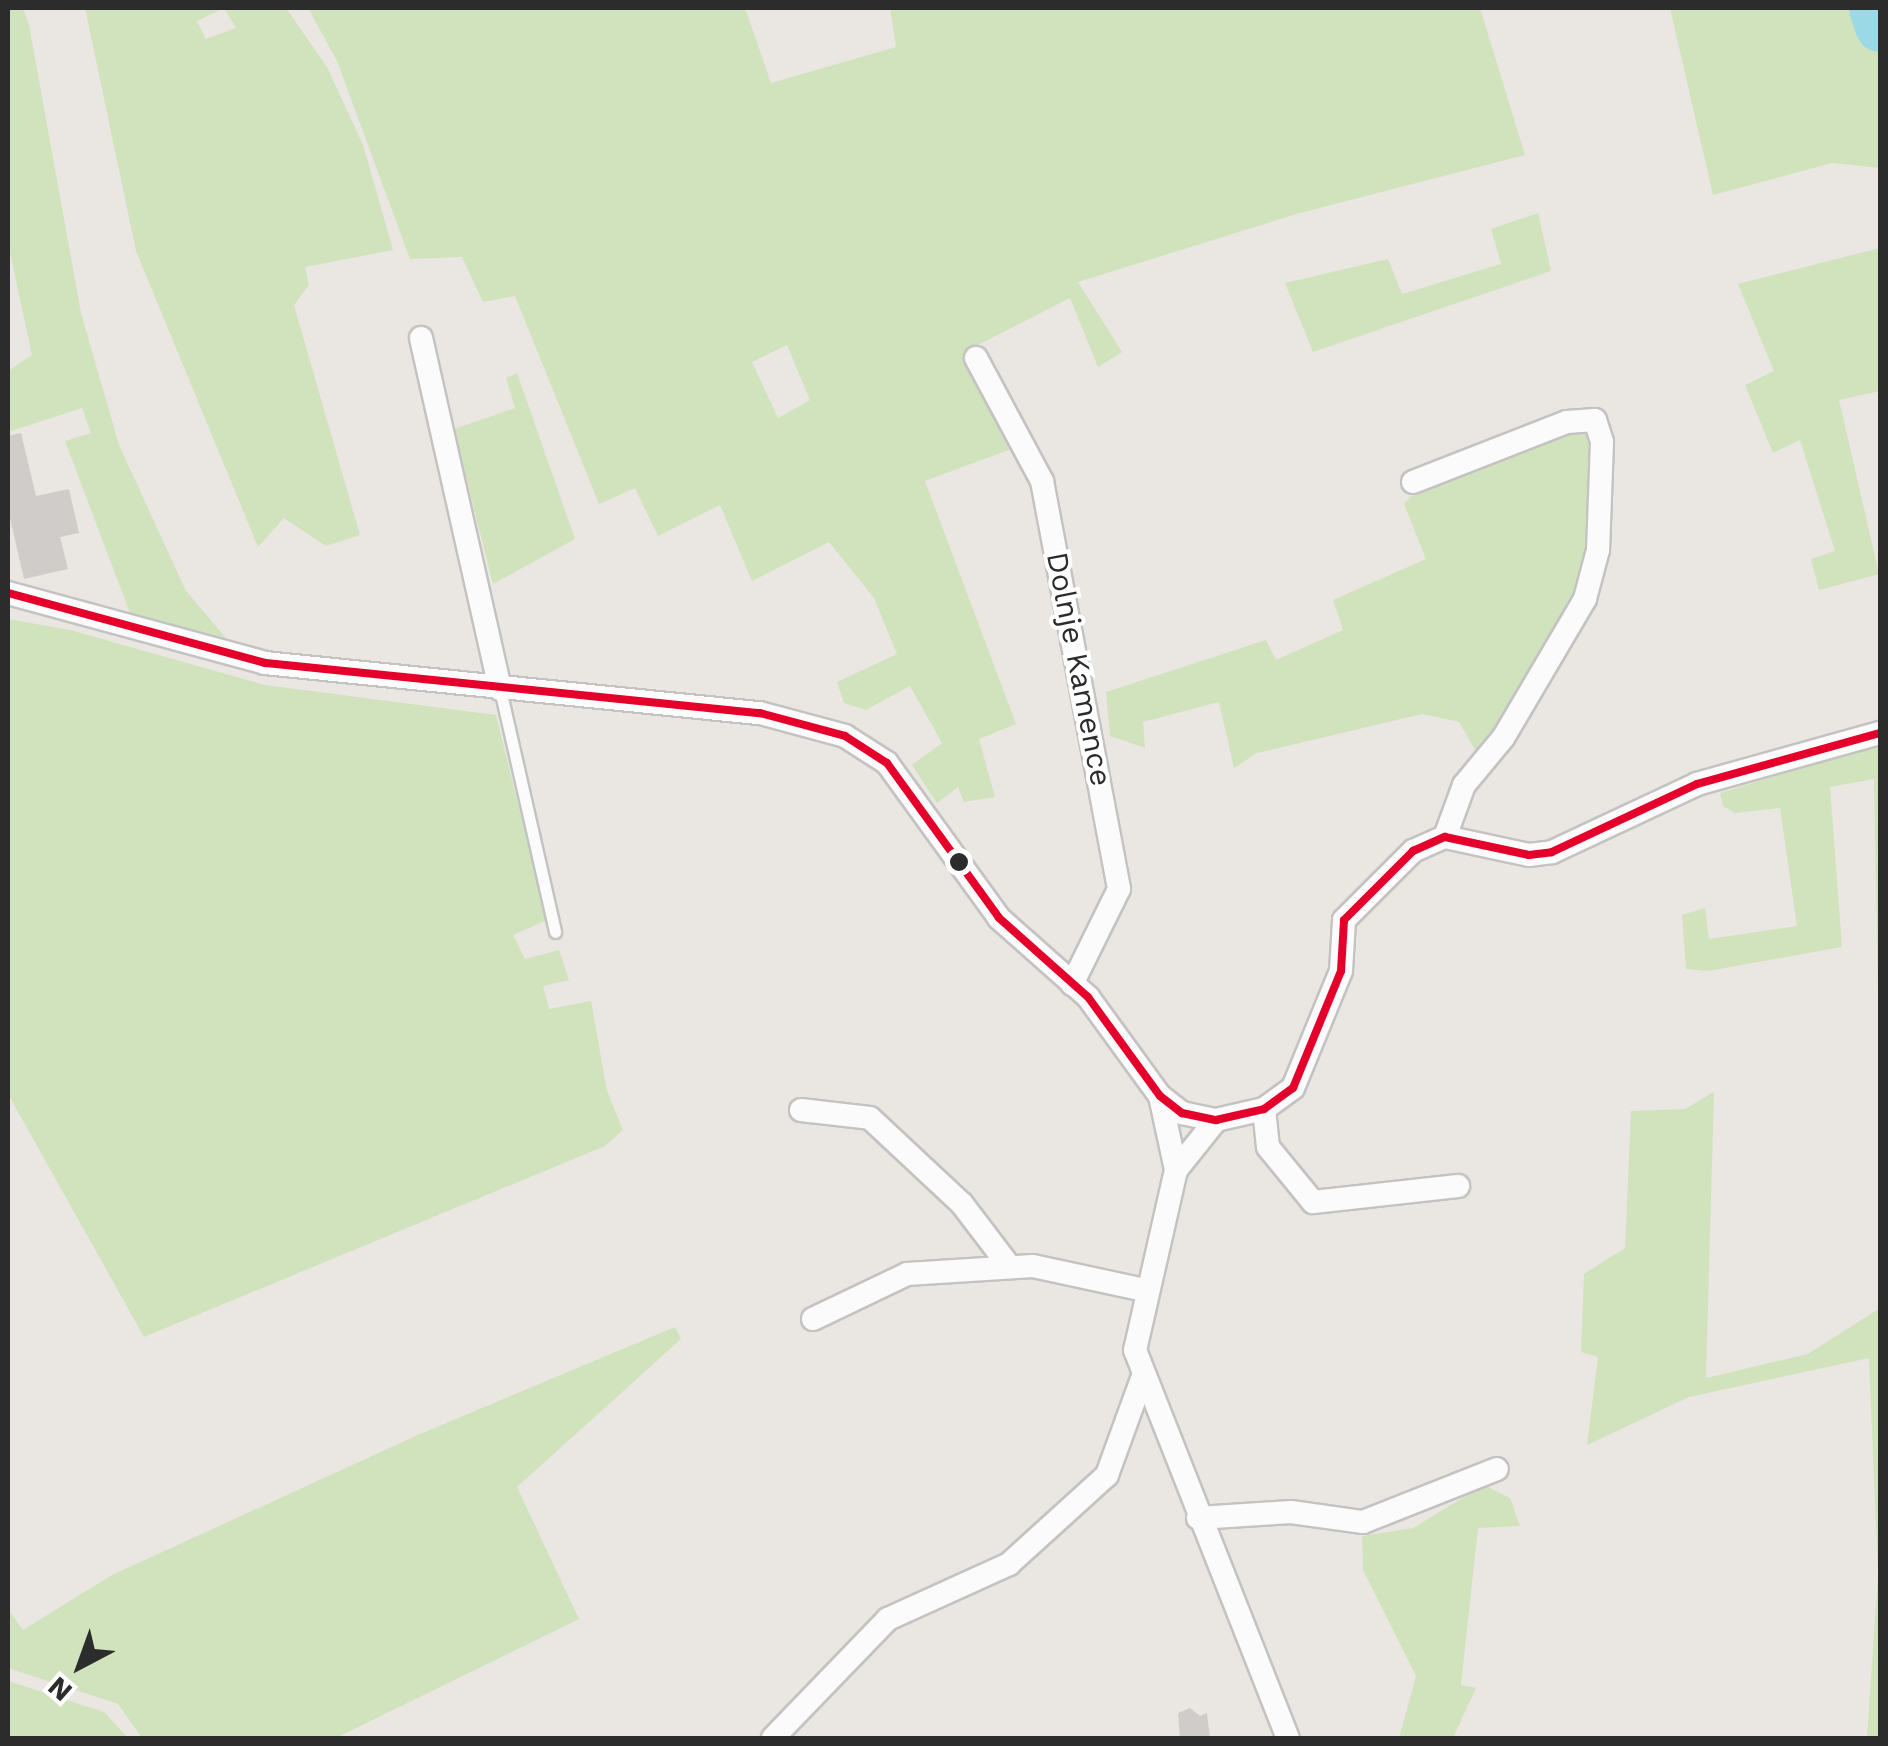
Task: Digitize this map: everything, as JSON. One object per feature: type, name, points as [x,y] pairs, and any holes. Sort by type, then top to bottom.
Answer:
[{"type":"street","points":[[421,338],[500,689]]},
{"type":"street","name":"Dolnje Kamence","points":[[976,358],[1042,481],[1119,889],[1072,984]]},
{"type":"street","points":[[1412,482],[1567,422],[1595,420],[1602,442],[1598,550],[1585,599],[1504,738],[1464,785],[1445,836]]},
{"type":"street","points":[[8,593],[265,663],[760,713],[845,736],[887,763],[999,918],[1072,984],[1160,1096],[1182,1113],[1216,1120],[1264,1109],[1293,1088],[1341,971],[1344,920],[1414,851],[1445,836],[1529,855],[1552,852],[1696,784],[1880,733]]},
{"type":"street","points":[[1160,1096],[1176,1170]]},
{"type":"street","points":[[1264,1109],[1268,1147],[1312,1202],[1458,1186]]},
{"type":"street","points":[[801,1110],[870,1118],[962,1204],[1010,1267]]},
{"type":"street","points":[[1216,1120],[1176,1170],[1144,1290],[1135,1350],[1198,1518],[1288,1738]]},
{"type":"street","points":[[813,1318],[907,1274],[1010,1267],[1144,1290]]},
{"type":"street","points":[[772,1738],[888,1619],[1009,1564],[1107,1475],[1143,1376]]},
{"type":"street","points":[[1198,1518],[1291,1512],[1363,1522],[1497,1470]]},
{"type":"lane","points":[[500,689],[555,932]]},
{"type":"green space","points":[[8,8],[23,8],[29,25],[81,313],[119,445],[186,591],[232,645],[130,613],[65,441],[91,433],[82,408],[8,432],[8,371],[32,355],[8,243]]},
{"type":"green space","points":[[85,8],[224,8],[286,8],[327,67],[363,145],[393,250],[305,267],[309,285],[294,305],[360,535],[326,546],[284,518],[258,547],[136,251]],"holes":[[[224,8],[236,28],[206,39],[197,21]]]},
{"type":"green space","points":[[308,8],[745,8],[771,83],[896,47],[890,8],[1480,8],[1525,155],[1300,213],[1078,282],[1122,352],[1098,367],[1070,298],[966,351],[1011,449],[925,481],[1016,724],[979,739],[995,797],[964,802],[958,787],[937,803],[912,765],[942,743],[910,686],[866,710],[844,703],[837,682],[897,654],[874,598],[829,542],[752,581],[720,505],[658,536],[635,488],[599,504],[515,296],[483,302],[462,257],[410,259],[337,61]],"holes":[[[787,345],[810,400],[778,418],[752,362]]]},
{"type":"green space","points":[[1670,8],[1880,8],[1880,168],[1832,163],[1713,195]]},
{"type":"green space","points":[[1538,213],[1551,271],[1313,352],[1285,283],[1388,259],[1402,294],[1501,264],[1491,229]]},
{"type":"green space","points":[[1880,248],[1880,391],[1839,400],[1879,574],[1819,590],[1811,559],[1835,551],[1800,440],[1773,453],[1745,385],[1774,371],[1738,284]]},
{"type":"green space","points":[[517,373],[575,539],[493,584],[454,429],[515,408],[506,378]]},
{"type":"green space","points":[[1573,430],[1594,438],[1589,547],[1578,600],[1500,732],[1477,753],[1459,722],[1422,714],[1257,753],[1234,768],[1219,702],[1143,722],[1145,748],[1110,736],[1106,692],[1266,640],[1276,660],[1343,630],[1333,600],[1426,559],[1404,504],[1416,491]]},
{"type":"green space","points":[[8,619],[70,630],[265,685],[496,715],[547,920],[513,935],[525,959],[559,950],[569,980],[543,986],[549,1009],[591,1001],[607,1091],[623,1130],[605,1146],[144,1337],[8,1094]]},
{"type":"green space","points":[[1880,744],[1880,1111],[1874,779],[1830,787],[1842,947],[1708,971],[1686,969],[1682,915],[1705,908],[1709,939],[1797,926],[1780,808],[1735,813],[1723,806],[1720,793]]},
{"type":"green space","points":[[1714,1092],[1706,1378],[1808,1354],[1880,1308],[1880,1738],[1867,1738],[1878,1575],[1869,1358],[1689,1397],[1587,1445],[1598,1357],[1581,1352],[1584,1274],[1625,1248],[1631,1111],[1685,1109]]},
{"type":"green space","points":[[675,1327],[681,1339],[517,1487],[579,1619],[336,1738],[142,1738],[118,1704],[8,1668],[8,1609],[23,1630],[112,1575],[420,1434]]},
{"type":"green space","points":[[1484,1485],[1510,1498],[1520,1526],[1478,1528],[1461,1685],[1476,1688],[1453,1738],[1399,1738],[1416,1676],[1363,1570],[1362,1536],[1413,1528]]},
{"type":"green space","points":[[8,1681],[104,1712],[128,1738],[8,1738]]},
{"type":"building","points":[[21,433],[36,496],[69,489],[79,533],[60,537],[68,569],[24,579],[8,509],[8,436]]},
{"type":"building","points":[[1190,1708],[1200,1716],[1207,1713],[1210,1738],[1180,1738],[1178,1713]]},
{"type":"waterway","points":[[1874,8],[1880,27]]},
{"type":"transit line","points":[[8,593],[265,663],[760,713],[845,736],[887,763],[999,918],[1088,997],[1160,1096],[1182,1113],[1216,1120],[1264,1109],[1293,1088],[1341,971],[1344,920],[1413,851],[1445,837],[1529,855],[1552,852],[1697,784],[1880,733]]}]
